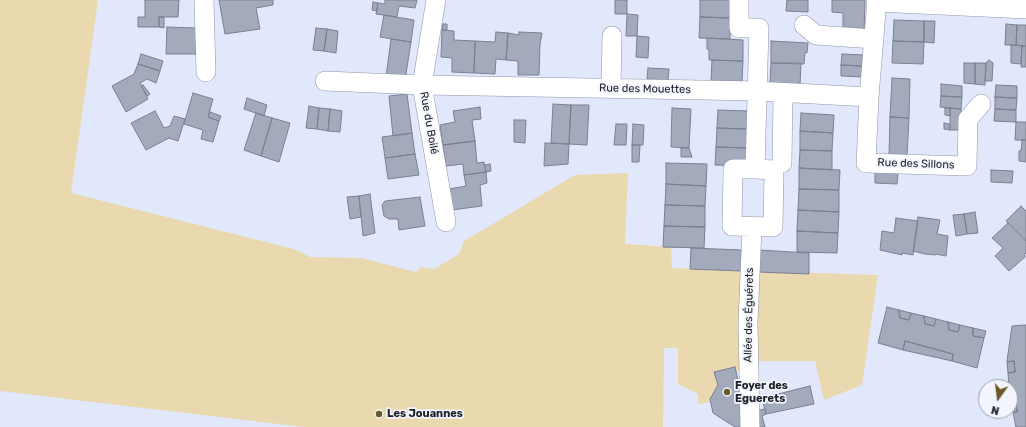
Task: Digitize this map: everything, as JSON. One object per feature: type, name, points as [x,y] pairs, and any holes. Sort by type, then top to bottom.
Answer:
[{"type":"street","points":[[204,0],[206,72]]},
{"type":"street","name":"Rue du Boilé","points":[[436,0],[422,84],[446,222]]},
{"type":"street","points":[[739,0],[739,28],[758,28],[755,169]]},
{"type":"street","points":[[877,1],[1026,9]]},
{"type":"street","name":"Rue des Sillons","points":[[877,1],[869,97],[866,163],[967,166],[968,119],[981,104]]},
{"type":"street","points":[[804,25],[816,35],[874,39]]},
{"type":"street","points":[[611,88],[612,36]]},
{"type":"street","points":[[325,81],[422,84]]},
{"type":"street","name":"Rue des Mouettes","points":[[422,84],[757,91],[783,94],[869,97]]},
{"type":"street","points":[[782,163],[783,94]]},
{"type":"street","points":[[733,169],[755,169],[774,170],[773,227],[732,226],[733,169]]},
{"type":"street","name":"Allée des Éguérets","points":[[750,418],[748,323],[752,227]]},
{"type":"shaded area","points":[[0,0],[98,0],[71,193],[294,249],[310,257],[361,258],[416,272],[420,267],[434,269],[459,254],[464,241],[575,175],[628,173],[625,244],[671,247],[672,268],[878,275],[862,385],[824,400],[815,361],[758,361],[740,371],[736,372],[735,367],[715,372],[718,385],[710,399],[711,402],[698,404],[698,394],[678,384],[678,348],[664,348],[663,427],[304,427],[0,391]]},
{"type":"building","points":[[145,0],[179,0],[178,17],[159,17],[159,27],[138,27],[138,17],[145,17]]},
{"type":"building","points":[[219,0],[273,0],[273,5],[256,8],[260,29],[225,34]]},
{"type":"building","points":[[385,0],[417,0],[415,8],[399,6],[397,17],[376,14],[378,3],[385,4]]},
{"type":"building","points":[[615,0],[627,0],[627,14],[615,14]]},
{"type":"building","points":[[700,0],[731,0],[730,18],[700,17]]},
{"type":"building","points":[[787,0],[808,0],[808,12],[786,11]]},
{"type":"building","points":[[832,0],[865,0],[864,33],[843,32],[843,13],[832,12]]},
{"type":"building","points":[[373,2],[378,3],[377,11],[372,10]]},
{"type":"building","points":[[627,14],[638,15],[637,36],[626,36]]},
{"type":"building","points":[[384,15],[414,20],[411,42],[380,37]]},
{"type":"building","points":[[159,17],[164,17],[164,28],[159,27]]},
{"type":"building","points":[[700,17],[730,18],[730,39],[699,38]]},
{"type":"building","points":[[894,20],[924,21],[924,42],[893,41]]},
{"type":"building","points":[[924,21],[935,21],[934,43],[924,42]]},
{"type":"building","points":[[443,24],[447,24],[447,30],[442,30]]},
{"type":"building","points":[[1006,24],[1017,25],[1016,45],[1005,45]]},
{"type":"building","points":[[1017,25],[1026,25],[1026,46],[1016,45]]},
{"type":"building","points":[[167,27],[196,28],[196,54],[166,54]]},
{"type":"building","points":[[316,28],[327,29],[324,51],[313,50]]},
{"type":"building","points":[[327,29],[338,31],[336,53],[324,51]]},
{"type":"building","points":[[442,30],[454,31],[454,40],[475,41],[474,73],[452,72],[452,58],[441,57]]},
{"type":"building","points":[[496,32],[508,33],[506,60],[496,59],[495,74],[474,73],[475,41],[495,42]]},
{"type":"building","points":[[519,32],[542,33],[540,44],[539,75],[518,75],[518,61],[506,60],[508,33],[519,35]]},
{"type":"building","points":[[637,36],[649,37],[648,58],[636,57]]},
{"type":"building","points":[[707,38],[743,40],[743,61],[709,60]]},
{"type":"building","points":[[391,39],[411,42],[405,80],[386,77]]},
{"type":"building","points":[[771,41],[808,43],[807,53],[805,52],[804,64],[771,63]]},
{"type":"building","points":[[893,41],[924,42],[923,64],[892,63]]},
{"type":"building","points":[[1011,45],[1022,46],[1021,64],[1011,63]]},
{"type":"building","points":[[1022,46],[1026,46],[1026,67],[1021,67]]},
{"type":"building","points":[[141,54],[163,61],[160,71],[138,64]]},
{"type":"building","points":[[842,54],[863,55],[862,66],[841,65]]},
{"type":"building","points":[[712,60],[743,61],[742,82],[711,81]]},
{"type":"building","points":[[989,60],[993,63],[992,81],[985,81],[986,63]]},
{"type":"building","points":[[771,63],[801,63],[800,85],[770,83]]},
{"type":"building","points":[[964,63],[975,63],[975,84],[964,83]]},
{"type":"building","points":[[975,63],[986,63],[985,85],[975,84]]},
{"type":"building","points":[[138,64],[160,71],[156,83],[147,79],[140,83],[148,99],[126,112],[112,86],[134,74]]},
{"type":"building","points":[[841,65],[862,66],[862,77],[841,76]]},
{"type":"building","points":[[648,68],[669,69],[668,80],[647,79]]},
{"type":"building","points":[[892,78],[910,79],[909,118],[890,117]]},
{"type":"building","points":[[941,84],[962,86],[962,97],[941,96]]},
{"type":"building","points":[[143,85],[150,94],[147,96],[141,86]]},
{"type":"building","points":[[996,85],[1017,86],[1017,98],[995,97]]},
{"type":"building","points":[[193,93],[213,99],[208,117],[219,121],[213,142],[201,139],[203,130],[184,124]]},
{"type":"building","points":[[407,94],[412,133],[393,136],[389,96]]},
{"type":"building","points":[[941,96],[962,97],[961,109],[940,107]]},
{"type":"building","points":[[995,97],[1017,98],[1016,110],[995,109]]},
{"type":"building","points":[[247,98],[267,105],[264,116],[244,109]]},
{"type":"building","points":[[553,104],[571,105],[569,144],[551,143]]},
{"type":"building","points":[[571,105],[589,105],[587,145],[569,144]]},
{"type":"building","points":[[309,106],[319,108],[317,129],[306,128]]},
{"type":"building","points":[[480,107],[481,119],[472,120],[475,141],[443,145],[440,125],[455,122],[453,111]]},
{"type":"building","points":[[319,108],[330,109],[328,131],[317,129]]},
{"type":"building","points":[[672,108],[691,109],[689,148],[671,147]]},
{"type":"building","points":[[945,108],[950,108],[950,116],[945,115]]},
{"type":"building","points":[[950,108],[961,109],[961,130],[950,130]]},
{"type":"building","points":[[330,109],[342,111],[340,132],[328,131]]},
{"type":"building","points":[[995,109],[1016,110],[1016,122],[994,121]]},
{"type":"building","points":[[718,110],[749,111],[749,129],[717,128]]},
{"type":"building","points":[[155,111],[164,128],[170,126],[174,116],[185,119],[178,141],[169,138],[146,150],[131,123]]},
{"type":"building","points":[[210,112],[221,116],[219,121],[208,117]]},
{"type":"building","points":[[256,113],[272,118],[261,156],[244,150]]},
{"type":"building","points":[[801,113],[834,115],[833,133],[800,131]]},
{"type":"building","points":[[890,117],[909,118],[907,156],[889,156]]},
{"type":"building","points":[[272,118],[290,123],[279,162],[261,156]]},
{"type":"building","points":[[514,120],[526,120],[525,143],[514,142]]},
{"type":"building","points":[[1016,122],[1026,122],[1026,140],[1015,140]]},
{"type":"building","points":[[944,123],[949,124],[950,130],[944,129]]},
{"type":"building","points":[[616,124],[627,124],[626,145],[614,145]]},
{"type":"building","points":[[633,124],[644,125],[643,145],[632,145]]},
{"type":"building","points":[[717,128],[749,129],[748,148],[716,147]]},
{"type":"building","points":[[800,131],[833,133],[832,151],[800,150]]},
{"type":"building","points":[[412,133],[415,154],[385,158],[382,137]]},
{"type":"building","points":[[1022,140],[1026,140],[1026,162],[1019,161],[1019,151],[1021,151]]},
{"type":"building","points":[[475,141],[477,163],[484,162],[486,172],[464,175],[463,164],[446,166],[443,145]]},
{"type":"building","points":[[545,143],[569,144],[568,164],[544,166]]},
{"type":"building","points":[[632,145],[640,145],[639,162],[632,162]]},
{"type":"building","points":[[716,147],[748,148],[747,166],[715,165]]},
{"type":"building","points":[[681,148],[689,148],[692,157],[681,157]]},
{"type":"building","points":[[800,150],[832,151],[832,170],[799,168]]},
{"type":"building","points":[[415,154],[419,175],[388,179],[385,158]]},
{"type":"building","points":[[666,163],[707,164],[706,186],[666,184]]},
{"type":"building","points":[[490,164],[491,171],[486,172],[485,165]]},
{"type":"building","points":[[799,168],[840,170],[839,190],[799,189]]},
{"type":"building","points":[[991,170],[1013,171],[1012,183],[991,182]]},
{"type":"building","points":[[486,172],[487,183],[480,185],[482,206],[452,210],[449,189],[466,186],[464,175]]},
{"type":"building","points":[[875,172],[898,173],[897,184],[875,183]]},
{"type":"building","points":[[666,184],[706,186],[705,206],[665,205]]},
{"type":"building","points":[[799,189],[839,190],[839,212],[798,210]]},
{"type":"building","points":[[370,194],[375,233],[363,236],[359,196]]},
{"type":"building","points":[[359,196],[361,217],[350,219],[347,197]]},
{"type":"building","points":[[420,197],[425,226],[399,230],[398,219],[389,219],[384,216],[382,205],[385,201]]},
{"type":"building","points":[[665,205],[705,206],[705,227],[664,226]]},
{"type":"building","points":[[1021,206],[1026,211],[1026,241],[1006,221]]},
{"type":"building","points":[[798,210],[839,212],[838,233],[797,231]]},
{"type":"building","points":[[975,212],[978,233],[967,234],[964,214]]},
{"type":"building","points":[[964,214],[967,234],[956,236],[953,215]]},
{"type":"building","points":[[918,217],[940,220],[937,234],[948,236],[946,256],[913,251]]},
{"type":"building","points":[[896,218],[918,221],[913,255],[902,253],[902,255],[880,250],[882,231],[894,233]]},
{"type":"building","points":[[1008,223],[1026,241],[1025,257],[1009,271],[995,256],[1003,248],[992,238]]},
{"type":"building","points":[[664,226],[705,227],[704,248],[663,247]]},
{"type":"building","points":[[797,231],[838,233],[837,253],[797,252]]},
{"type":"building","points":[[691,248],[742,250],[741,271],[690,269]]},
{"type":"building","points":[[759,250],[809,253],[809,274],[758,272]]},
{"type":"building","points":[[887,307],[899,310],[900,318],[909,320],[911,313],[924,316],[925,324],[934,326],[936,319],[948,322],[949,330],[958,332],[960,325],[973,328],[973,336],[984,338],[977,368],[952,361],[953,354],[905,341],[903,350],[878,343]]},
{"type":"building","points":[[899,310],[911,313],[909,320],[900,318]]},
{"type":"building","points":[[924,316],[936,319],[934,326],[925,324]]},
{"type":"building","points":[[948,322],[960,325],[958,332],[949,330]]},
{"type":"building","points":[[1026,325],[1026,427],[1016,427],[1014,419],[1018,419],[1018,379],[1008,379],[1008,373],[1015,372],[1014,361],[1007,362],[1012,326]]},
{"type":"building","points":[[973,328],[986,331],[984,338],[973,336]]},
{"type":"building","points":[[905,341],[953,354],[952,361],[903,350]]},
{"type":"building","points":[[1014,361],[1015,372],[1008,373],[1007,362]]},
{"type":"building","name":"Foyer des Eguerets","points":[[735,367],[746,413],[765,409],[766,414],[762,416],[765,427],[735,427],[713,413],[710,399],[718,385],[714,372]]},
{"type":"building","points":[[810,386],[814,404],[766,414],[762,398]]},
{"type":"place","name":"Foyer des Eguerets","points":[[727,392]]},
{"type":"place","name":"Les Jouannes","points":[[379,414]]}]
